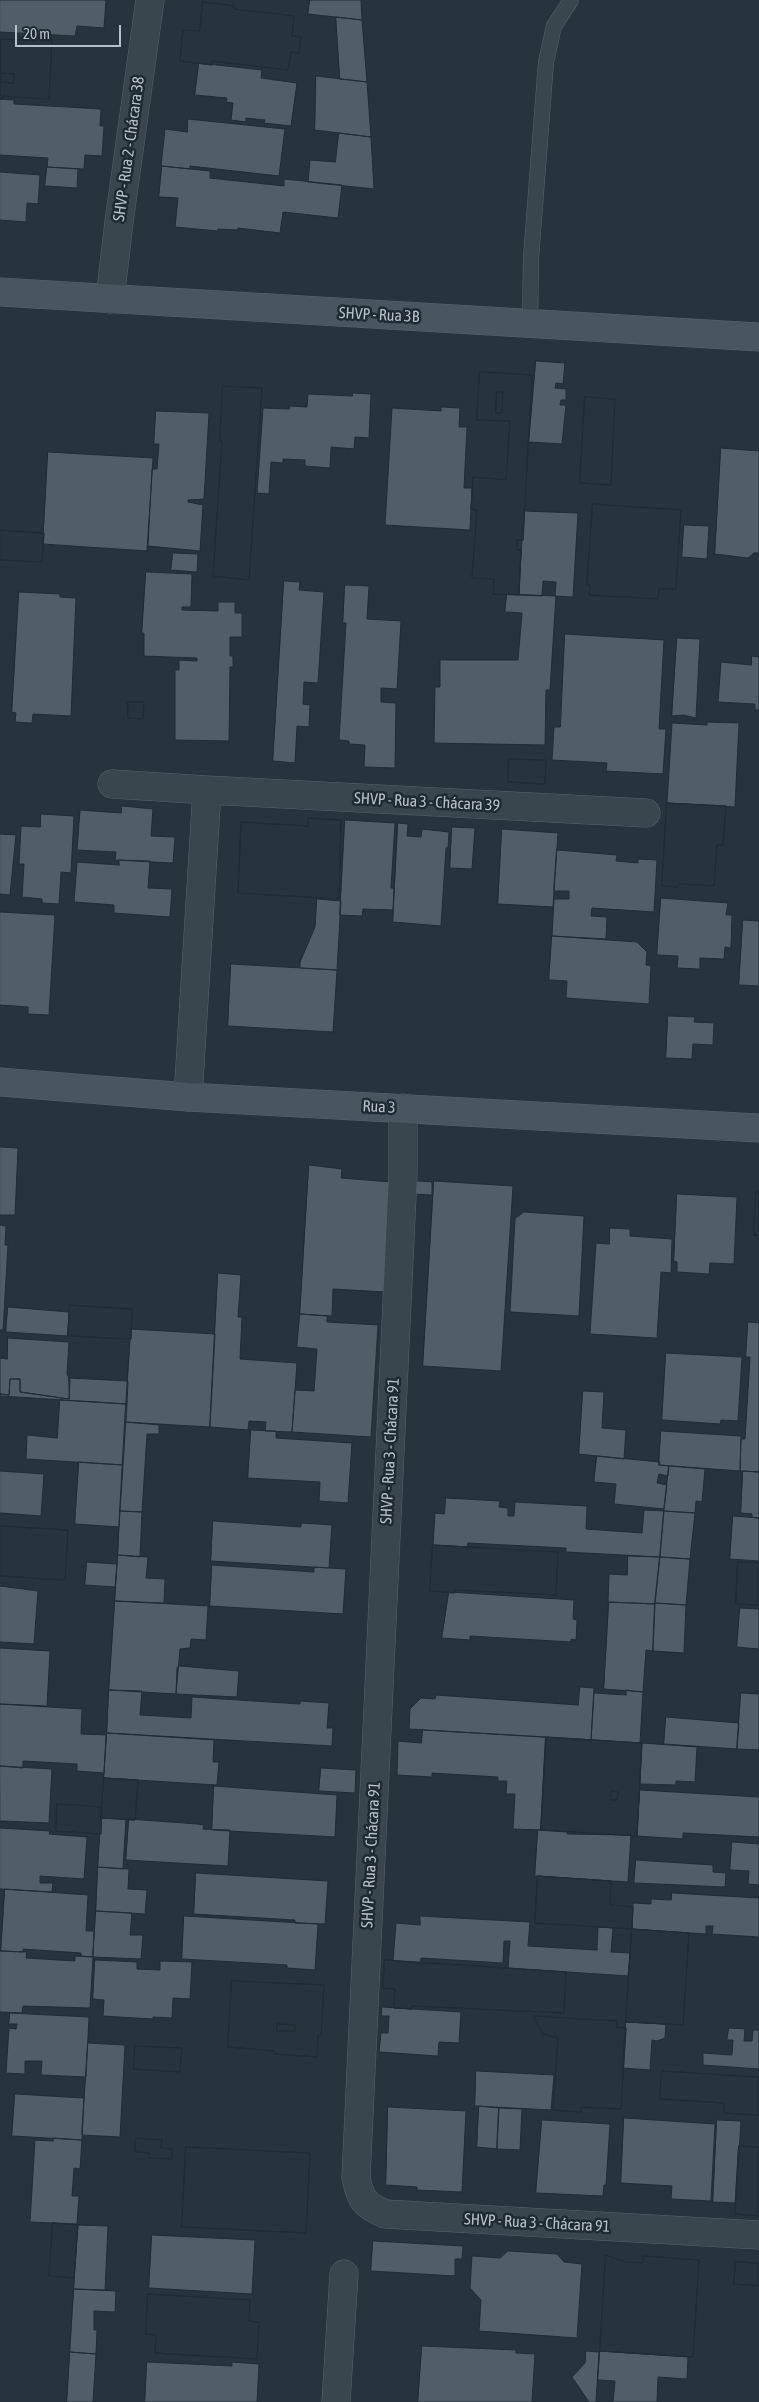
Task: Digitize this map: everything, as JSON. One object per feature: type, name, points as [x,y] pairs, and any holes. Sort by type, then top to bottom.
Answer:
[{"type":"street","name":"SHVP - Rua 2 - Chácara 38","points":[[110,299],[150,0]]},
{"type":"street","name":"SHVP - Rua 3B","points":[[0,292],[759,337]]},
{"type":"street","name":"SHVP - Rua 3 - Chácara 39","points":[[112,784],[646,814]]},
{"type":"street","points":[[188,1097],[206,790]]},
{"type":"street","name":"Rua 3","points":[[0,1082],[188,1097],[759,1128]]},
{"type":"street","name":"SHVP - Rua 3 - Chácara 91","points":[[403,1108],[402,1184],[357,2167],[359,2196],[370,2207],[385,2214],[759,2235]]},
{"type":"street","points":[[336,2402],[344,2274]]},
{"type":"lane","points":[[530,324],[531,258],[546,62],[554,26],[571,0]]},
{"type":"building","points":[[0,0],[106,0],[104,28],[77,26],[75,36],[0,32]]},
{"type":"building","points":[[310,0],[361,0],[362,20],[308,14]]},
{"type":"building","points":[[203,2],[234,6],[234,9],[294,16],[292,36],[301,37],[299,53],[291,52],[288,70],[212,61],[212,65],[180,61],[183,30],[199,31]]},
{"type":"building","points":[[203,2],[234,6],[234,9],[294,16],[292,36],[301,37],[299,53],[291,52],[288,70],[212,61],[212,65],[180,61],[183,30],[199,31]]},
{"type":"building","points":[[336,17],[362,20],[367,82],[340,79]]},
{"type":"building","points":[[21,37],[52,39],[49,99],[3,96],[3,99],[0,99],[0,39],[21,40]],"holes":[[[1,73],[14,74],[14,83],[1,82]]]},
{"type":"building","points":[[21,37],[52,39],[49,99],[3,96],[3,99],[0,99],[0,39],[21,40]],"holes":[[[1,73],[14,74],[14,83],[1,82]]]},
{"type":"building","points":[[199,63],[262,70],[261,78],[297,83],[291,126],[264,123],[265,120],[246,118],[246,122],[231,120],[233,103],[226,102],[227,98],[195,95]]},
{"type":"building","points":[[316,76],[367,82],[371,137],[315,130]]},
{"type":"building","points":[[0,99],[14,100],[14,104],[101,109],[100,126],[104,126],[102,156],[85,155],[84,169],[47,167],[48,158],[0,155]]},
{"type":"building","points":[[188,119],[285,129],[279,176],[190,166],[190,169],[161,166],[165,129],[187,132]]},
{"type":"building","points":[[339,133],[371,137],[374,189],[308,182],[310,160],[335,162]]},
{"type":"building","points":[[162,166],[210,171],[210,178],[284,186],[284,179],[342,185],[338,218],[283,212],[280,233],[238,228],[238,230],[218,229],[218,231],[175,227],[178,198],[159,197]]},
{"type":"building","points":[[47,167],[78,169],[77,188],[45,186]]},
{"type":"building","points":[[0,172],[40,175],[38,204],[27,203],[26,222],[0,220]]},
{"type":"building","points":[[536,361],[565,363],[563,384],[556,383],[555,388],[566,389],[566,400],[561,400],[560,405],[566,405],[562,444],[529,442]]},
{"type":"building","points":[[480,372],[532,375],[523,540],[517,540],[517,550],[521,550],[519,595],[493,594],[494,579],[472,578],[477,510],[471,509],[473,477],[506,480],[510,421],[477,420]],"holes":[[[497,392],[503,392],[502,413],[496,413]]]},
{"type":"building","points":[[480,372],[532,375],[523,540],[517,540],[517,550],[521,550],[519,595],[493,594],[494,579],[472,578],[477,510],[471,509],[473,477],[506,480],[510,421],[477,420]],"holes":[[[497,392],[503,392],[502,413],[496,413]]]},
{"type":"building","points":[[223,386],[262,388],[249,580],[213,576],[222,441],[220,441]]},
{"type":"building","points":[[223,386],[262,388],[249,580],[213,576],[222,441],[220,441]]},
{"type":"building","points":[[353,393],[371,394],[369,438],[355,437],[354,449],[331,447],[330,468],[305,466],[305,460],[283,459],[283,463],[271,462],[269,494],[257,493],[263,408],[289,409],[290,406],[307,407],[308,394],[352,396]]},
{"type":"building","points":[[585,397],[615,399],[611,485],[580,483]]},
{"type":"building","points":[[585,397],[615,399],[611,485],[580,483]]},
{"type":"building","points":[[441,407],[460,408],[459,427],[467,427],[464,488],[472,488],[470,530],[385,525],[392,408],[441,411]]},
{"type":"building","points":[[156,411],[209,413],[204,499],[188,500],[188,502],[203,505],[200,551],[148,546],[152,469],[157,469],[159,444],[154,444]]},
{"type":"building","points":[[721,448],[759,451],[759,553],[754,553],[748,558],[715,554]]},
{"type":"building","points":[[48,452],[153,458],[147,551],[43,544]]},
{"type":"building","points":[[593,504],[681,510],[676,589],[659,589],[658,599],[589,595],[590,585],[587,585]]},
{"type":"building","points":[[593,504],[681,510],[676,589],[659,589],[658,599],[589,595],[590,585],[587,585]]},
{"type":"building","points":[[524,511],[578,513],[573,597],[555,596],[556,582],[543,581],[542,596],[519,595]]},
{"type":"building","points":[[684,525],[709,526],[707,559],[682,557]]},
{"type":"building","points":[[0,530],[44,533],[42,562],[0,560]]},
{"type":"building","points":[[0,530],[44,533],[42,562],[0,560]]},
{"type":"building","points":[[173,553],[198,554],[197,572],[171,570]]},
{"type":"building","points":[[146,572],[192,574],[191,607],[182,607],[182,610],[218,611],[218,602],[235,602],[235,613],[242,613],[242,637],[230,637],[230,656],[233,656],[233,667],[230,667],[229,741],[175,740],[175,670],[179,670],[179,660],[197,661],[197,658],[144,656],[144,633],[142,633]]},
{"type":"building","points":[[284,581],[300,582],[299,590],[324,592],[318,683],[304,682],[303,704],[310,705],[309,727],[297,726],[295,763],[273,761]]},
{"type":"building","points":[[345,585],[369,586],[367,619],[401,621],[397,689],[381,688],[381,702],[396,703],[395,768],[364,767],[365,745],[349,744],[349,741],[339,740],[346,623],[343,623]]},
{"type":"building","points":[[19,592],[60,594],[60,597],[76,598],[71,716],[33,714],[32,723],[15,722],[16,713],[12,712]]},
{"type":"building","points":[[507,594],[556,596],[550,690],[546,690],[545,745],[434,743],[435,687],[440,687],[440,660],[518,660],[522,613],[505,612]]},
{"type":"building","points":[[565,634],[664,640],[659,729],[666,729],[663,774],[606,771],[607,763],[552,760],[554,727],[560,727]]},
{"type":"building","points":[[677,638],[700,639],[696,718],[683,715],[672,716]]},
{"type":"building","points":[[752,656],[759,657],[759,710],[755,710],[755,704],[718,702],[721,662],[751,665]]},
{"type":"building","points":[[128,702],[144,702],[143,719],[128,718]]},
{"type":"building","points":[[128,702],[144,702],[143,719],[128,718]]},
{"type":"building","points":[[707,722],[739,723],[735,807],[667,803],[672,723],[707,725]]},
{"type":"building","points":[[509,759],[546,760],[545,784],[508,782]]},
{"type":"building","points":[[509,759],[546,760],[545,784],[508,782]]},
{"type":"building","points":[[667,803],[726,806],[723,845],[717,845],[714,886],[679,884],[678,887],[662,886]]},
{"type":"building","points":[[667,803],[726,806],[723,845],[717,845],[714,886],[679,884],[678,887],[662,886]]},
{"type":"building","points":[[122,806],[153,809],[151,836],[175,837],[173,863],[115,860],[116,852],[77,850],[80,810],[121,813]]},
{"type":"building","points":[[41,814],[74,816],[71,873],[61,872],[59,904],[42,903],[42,899],[22,897],[24,864],[19,864],[21,826],[40,827]]},
{"type":"building","points":[[308,818],[341,820],[339,899],[238,893],[241,822],[308,826]]},
{"type":"building","points":[[308,818],[341,820],[339,899],[238,893],[241,822],[308,826]]},
{"type":"building","points":[[345,820],[395,823],[391,888],[394,888],[393,910],[363,909],[362,916],[340,915]]},
{"type":"building","points":[[398,823],[408,824],[407,836],[421,837],[422,829],[449,832],[448,848],[446,848],[441,926],[393,922]]},
{"type":"building","points":[[452,827],[475,828],[472,869],[450,868]]},
{"type":"building","points":[[502,829],[558,833],[553,907],[498,904]]},
{"type":"building","points":[[0,834],[16,835],[10,895],[0,894]]},
{"type":"building","points":[[557,850],[617,855],[616,861],[638,863],[638,859],[657,860],[654,912],[592,908],[591,916],[607,917],[606,939],[552,936],[554,899],[569,899],[569,891],[554,891]]},
{"type":"building","points":[[119,860],[150,861],[148,888],[172,889],[170,917],[114,913],[114,905],[74,902],[77,862],[119,865]]},
{"type":"building","points":[[661,898],[728,903],[726,915],[732,915],[731,948],[725,947],[724,959],[700,958],[700,969],[677,968],[678,956],[657,955]]},
{"type":"building","points":[[317,899],[341,901],[337,970],[300,968],[300,962],[315,927]]},
{"type":"building","points":[[0,912],[55,915],[49,1015],[28,1014],[28,1007],[0,1005]]},
{"type":"building","points":[[743,920],[759,921],[759,986],[739,985]]},
{"type":"building","points":[[552,936],[637,942],[647,952],[646,965],[651,966],[649,1004],[566,998],[567,981],[549,980]]},
{"type":"building","points":[[231,964],[337,970],[333,1032],[228,1026]]},
{"type":"building","points":[[668,1016],[695,1017],[694,1022],[714,1023],[713,1045],[693,1044],[692,1059],[666,1058]]},
{"type":"building","points":[[0,1147],[18,1148],[15,1215],[0,1215]]},
{"type":"building","points":[[309,1165],[342,1169],[341,1178],[392,1182],[385,1292],[333,1289],[332,1316],[300,1314]]},
{"type":"building","points":[[392,1179],[432,1182],[432,1195],[391,1193]]},
{"type":"building","points":[[434,1181],[513,1186],[501,1371],[423,1366]]},
{"type":"building","points":[[756,1192],[759,1192],[759,1235],[754,1235]]},
{"type":"building","points":[[756,1192],[759,1192],[759,1235],[754,1235]]},
{"type":"building","points":[[677,1194],[737,1197],[734,1264],[710,1263],[709,1274],[677,1272],[677,1262],[674,1261]]},
{"type":"building","points":[[524,1212],[584,1216],[579,1316],[510,1312],[515,1219]]},
{"type":"building","points":[[0,1225],[6,1226],[5,1245],[8,1245],[3,1330],[0,1330]]},
{"type":"building","points":[[610,1228],[630,1229],[630,1236],[672,1239],[671,1273],[661,1272],[657,1338],[590,1334],[596,1243],[609,1244]]},
{"type":"building","points":[[218,1273],[241,1275],[238,1317],[242,1317],[240,1359],[297,1363],[292,1432],[265,1431],[266,1422],[249,1421],[248,1430],[210,1427]]},
{"type":"building","points":[[70,1305],[132,1309],[131,1339],[68,1336]]},
{"type":"building","points":[[70,1305],[132,1309],[131,1339],[68,1336]]},
{"type":"building","points":[[8,1307],[69,1312],[68,1336],[6,1332]]},
{"type":"building","points":[[300,1314],[327,1316],[327,1322],[378,1325],[371,1437],[292,1432],[295,1390],[314,1391],[317,1349],[297,1347]]},
{"type":"building","points":[[748,1322],[759,1323],[759,1472],[740,1471],[741,1439],[745,1439],[750,1357],[746,1357]]},
{"type":"building","points":[[131,1329],[215,1334],[210,1427],[125,1422]]},
{"type":"building","points":[[8,1338],[69,1342],[67,1374],[70,1380],[69,1399],[20,1392],[20,1379],[10,1379],[9,1395],[0,1394],[0,1358],[7,1359]]},
{"type":"building","points":[[666,1353],[742,1357],[738,1421],[721,1420],[720,1424],[662,1420]]},
{"type":"building","points":[[69,1378],[128,1381],[127,1404],[0,1396],[0,1394],[9,1395],[10,1379],[20,1379],[20,1392],[69,1399]]},
{"type":"building","points":[[583,1391],[604,1392],[602,1428],[626,1430],[624,1459],[579,1454]]},
{"type":"building","points":[[60,1400],[127,1404],[123,1465],[26,1459],[27,1435],[57,1438]]},
{"type":"building","points":[[125,1422],[159,1425],[159,1434],[147,1434],[142,1512],[120,1511]]},
{"type":"building","points":[[251,1430],[276,1431],[276,1438],[352,1443],[348,1503],[319,1501],[320,1482],[248,1478]]},
{"type":"building","points":[[661,1431],[741,1436],[740,1471],[659,1465]]},
{"type":"building","points":[[597,1456],[660,1462],[659,1465],[669,1466],[668,1476],[659,1474],[657,1483],[667,1485],[664,1509],[614,1504],[616,1484],[594,1482]]},
{"type":"building","points":[[79,1462],[123,1465],[119,1527],[75,1524]]},
{"type":"building","points":[[669,1466],[705,1469],[702,1502],[696,1501],[695,1513],[664,1511]]},
{"type":"building","points":[[0,1471],[44,1474],[41,1516],[0,1513]]},
{"type":"building","points":[[743,1471],[759,1472],[759,1518],[752,1517],[752,1514],[741,1513]]},
{"type":"building","points":[[446,1498],[500,1501],[499,1507],[508,1508],[508,1516],[514,1516],[515,1502],[587,1506],[586,1529],[642,1533],[644,1510],[664,1511],[660,1557],[566,1552],[566,1548],[468,1543],[467,1547],[433,1545],[435,1513],[444,1514]]},
{"type":"building","points":[[120,1511],[142,1512],[140,1557],[118,1555]]},
{"type":"building","points":[[664,1511],[695,1513],[690,1559],[660,1557]]},
{"type":"building","points":[[733,1516],[759,1518],[759,1561],[730,1559]]},
{"type":"building","points":[[213,1521],[301,1527],[301,1523],[332,1525],[329,1568],[211,1561]]},
{"type":"building","points":[[0,1526],[68,1530],[65,1580],[0,1576]]},
{"type":"building","points":[[0,1526],[68,1530],[65,1580],[0,1576]]},
{"type":"building","points":[[433,1545],[558,1552],[556,1595],[455,1590],[454,1593],[430,1591]]},
{"type":"building","points":[[433,1545],[558,1552],[556,1595],[455,1590],[454,1593],[430,1591]]},
{"type":"building","points":[[118,1555],[148,1557],[146,1578],[165,1579],[164,1603],[115,1601]]},
{"type":"building","points":[[628,1556],[660,1557],[655,1604],[608,1602],[609,1574],[627,1575]]},
{"type":"building","points":[[660,1557],[690,1559],[686,1605],[655,1603]]},
{"type":"building","points":[[87,1562],[117,1564],[115,1587],[85,1585]]},
{"type":"building","points":[[738,1562],[759,1563],[759,1605],[736,1604]]},
{"type":"building","points":[[738,1562],[759,1563],[759,1605],[736,1604]]},
{"type":"building","points":[[212,1565],[314,1572],[314,1567],[346,1569],[343,1614],[210,1606]]},
{"type":"building","points":[[0,1586],[38,1591],[34,1644],[0,1642]]},
{"type":"building","points":[[449,1592],[574,1600],[573,1619],[577,1620],[576,1640],[571,1639],[571,1642],[470,1636],[470,1640],[442,1638]]},
{"type":"building","points":[[115,1601],[208,1606],[206,1640],[191,1639],[190,1648],[180,1649],[176,1694],[109,1690]]},
{"type":"building","points":[[609,1602],[655,1604],[653,1651],[646,1650],[643,1692],[604,1689]]},
{"type":"building","points":[[655,1603],[686,1605],[684,1653],[653,1651]]},
{"type":"building","points":[[740,1608],[759,1609],[759,1649],[737,1647]]},
{"type":"building","points":[[0,1648],[50,1651],[47,1706],[0,1704]]},
{"type":"building","points":[[179,1666],[239,1671],[237,1697],[176,1694],[177,1668]]},
{"type":"building","points":[[580,1687],[594,1688],[591,1740],[409,1729],[410,1709],[421,1698],[435,1699],[436,1695],[578,1705]]},
{"type":"building","points":[[109,1690],[142,1691],[140,1715],[191,1718],[192,1697],[300,1704],[300,1701],[329,1703],[327,1728],[333,1728],[332,1746],[107,1733]]},
{"type":"building","points":[[626,1690],[643,1692],[640,1743],[591,1740],[594,1693],[626,1695]]},
{"type":"building","points":[[741,1693],[759,1694],[759,1750],[737,1749]]},
{"type":"building","points":[[0,1704],[82,1709],[81,1734],[106,1735],[104,1773],[77,1771],[77,1764],[23,1761],[23,1768],[0,1766]]},
{"type":"building","points":[[666,1717],[739,1723],[737,1749],[664,1744]]},
{"type":"building","points":[[423,1730],[546,1737],[541,1830],[513,1829],[515,1794],[506,1794],[507,1781],[498,1781],[498,1777],[432,1773],[432,1777],[397,1775],[398,1741],[421,1743]]},
{"type":"building","points":[[107,1733],[214,1740],[213,1762],[219,1762],[217,1785],[104,1778]]},
{"type":"building","points":[[546,1737],[642,1743],[637,1836],[541,1830]],"holes":[[[611,1791],[618,1792],[617,1800],[611,1800]]]},
{"type":"building","points":[[546,1737],[642,1743],[637,1836],[541,1830]],"holes":[[[611,1791],[618,1792],[617,1800],[611,1800]]]},
{"type":"building","points":[[642,1743],[697,1747],[695,1782],[676,1781],[676,1785],[640,1784]]},
{"type":"building","points":[[0,1766],[52,1769],[49,1823],[1,1821],[0,1823]]},
{"type":"building","points":[[321,1768],[356,1770],[355,1793],[319,1791]]},
{"type":"building","points":[[104,1778],[138,1780],[135,1820],[101,1818]]},
{"type":"building","points":[[104,1778],[138,1780],[135,1820],[101,1818]]},
{"type":"building","points":[[214,1786],[337,1795],[335,1837],[212,1830]]},
{"type":"building","points":[[640,1790],[759,1797],[759,1837],[683,1833],[683,1839],[637,1836]]},
{"type":"building","points":[[57,1804],[102,1807],[101,1834],[56,1831]]},
{"type":"building","points":[[57,1804],[102,1807],[101,1834],[56,1831]]},
{"type":"building","points":[[101,1818],[126,1819],[123,1869],[98,1867]]},
{"type":"building","points":[[129,1819],[197,1824],[204,1825],[203,1829],[230,1830],[228,1866],[126,1860]]},
{"type":"building","points":[[0,1828],[50,1831],[49,1834],[87,1837],[84,1879],[40,1876],[40,1883],[53,1883],[52,1892],[0,1889]]},
{"type":"building","points":[[538,1830],[567,1832],[567,1834],[631,1835],[628,1882],[535,1876]]},
{"type":"building","points":[[732,1842],[759,1844],[759,1885],[748,1884],[749,1871],[730,1870]]},
{"type":"building","points":[[636,1860],[713,1865],[713,1872],[726,1873],[725,1887],[634,1883]]},
{"type":"building","points":[[98,1867],[129,1869],[128,1889],[147,1890],[145,1914],[96,1911]]},
{"type":"building","points":[[196,1873],[328,1881],[325,1924],[295,1923],[295,1920],[194,1914]]},
{"type":"building","points":[[538,1876],[611,1881],[610,1905],[633,1907],[632,1929],[535,1923]]},
{"type":"building","points":[[538,1876],[611,1881],[610,1905],[633,1907],[632,1929],[535,1923]]},
{"type":"building","points":[[5,1889],[88,1895],[86,1931],[94,1931],[93,1957],[81,1956],[81,1953],[23,1949],[23,1952],[1,1951]]},
{"type":"building","points":[[672,1893],[759,1898],[759,1937],[712,1934],[713,1926],[706,1926],[706,1934],[632,1929],[633,1903],[651,1904],[651,1899],[671,1900]]},
{"type":"building","points":[[96,1911],[132,1913],[130,1935],[143,1935],[141,1959],[93,1957]]},
{"type":"building","points":[[184,1916],[318,1924],[315,1970],[287,1968],[287,1965],[182,1959]]},
{"type":"building","points":[[420,1916],[530,1922],[528,1946],[597,1950],[598,1927],[613,1928],[611,1952],[630,1953],[628,1976],[508,1968],[510,1941],[504,1941],[503,1963],[421,1958],[420,1963],[393,1961],[396,1923],[420,1925]]},
{"type":"building","points":[[632,1929],[689,1933],[683,2025],[626,2022]]},
{"type":"building","points":[[632,1929],[689,1933],[683,2025],[626,2022]]},
{"type":"building","points":[[0,1951],[27,1952],[26,1958],[75,1961],[75,1956],[93,1957],[90,2008],[23,2006],[22,2013],[0,2012]]},
{"type":"building","points":[[95,1960],[137,1962],[137,1969],[160,1970],[160,1961],[192,1962],[190,1999],[173,1998],[172,2018],[153,2017],[153,2019],[103,2016],[104,2000],[93,1999]]},
{"type":"building","points":[[385,1960],[566,1972],[564,2013],[412,2006],[412,2009],[394,2008],[395,1989],[383,1988]]},
{"type":"building","points":[[385,1960],[566,1972],[564,2013],[412,2006],[412,2009],[394,2008],[395,1989],[383,1988]]},
{"type":"building","points":[[232,1981],[324,1985],[321,2036],[318,2036],[317,2057],[274,2054],[274,2051],[228,2047]],"holes":[[[277,2024],[295,2025],[295,2031],[277,2031]]]},
{"type":"building","points":[[232,1981],[324,1985],[321,2036],[318,2036],[317,2057],[274,2054],[274,2051],[228,2047]],"holes":[[[277,2024],[295,2025],[295,2031],[277,2031]]]},
{"type":"building","points":[[382,2007],[461,2012],[459,2043],[439,2042],[438,2056],[379,2052],[381,2033],[388,2033],[389,2016],[382,2016]]},
{"type":"building","points":[[10,2013],[89,2017],[86,2077],[41,2075],[42,2061],[25,2061],[25,2074],[6,2073],[9,2028],[16,2029],[17,2024],[9,2024]]},
{"type":"building","points":[[534,2016],[617,2021],[616,2027],[626,2028],[621,2109],[581,2107],[581,2112],[553,2110],[558,2038],[543,2034]]},
{"type":"building","points":[[534,2016],[617,2021],[616,2027],[626,2028],[621,2109],[581,2107],[581,2112],[553,2110],[558,2038],[543,2034]]},
{"type":"building","points":[[626,2022],[666,2024],[665,2038],[657,2041],[652,2040],[650,2070],[623,2068]]},
{"type":"building","points":[[729,2028],[745,2029],[744,2041],[752,2041],[753,2030],[759,2030],[759,2069],[703,2065],[703,2053],[732,2055],[733,2040],[727,2040]]},
{"type":"building","points":[[88,2043],[125,2045],[120,2137],[82,2135]]},
{"type":"building","points":[[135,2046],[182,2048],[180,2072],[134,2069]]},
{"type":"building","points":[[135,2046],[182,2048],[180,2072],[134,2069]]},
{"type":"building","points":[[476,2071],[554,2075],[551,2110],[475,2106]]},
{"type":"building","points":[[662,2071],[759,2077],[759,2115],[724,2113],[724,2103],[660,2099]]},
{"type":"building","points":[[662,2071],[759,2077],[759,2115],[724,2113],[724,2103],[660,2099]]},
{"type":"building","points":[[15,2094],[84,2098],[82,2140],[12,2136]]},
{"type":"building","points":[[479,2106],[499,2108],[497,2149],[477,2147]]},
{"type":"building","points":[[388,2107],[466,2111],[462,2192],[417,2190],[417,2187],[386,2185]]},
{"type":"building","points":[[499,2108],[522,2109],[520,2150],[497,2149]]},
{"type":"building","points":[[624,2118],[715,2124],[711,2201],[671,2199],[672,2186],[621,2183]]},
{"type":"building","points":[[542,2120],[610,2124],[606,2185],[604,2185],[603,2196],[536,2193]]},
{"type":"building","points":[[717,2120],[741,2121],[736,2203],[713,2202]]},
{"type":"building","points":[[53,2138],[82,2140],[80,2169],[74,2168],[72,2196],[79,2196],[77,2224],[30,2222],[35,2140],[53,2141]]},
{"type":"building","points":[[136,2138],[162,2140],[161,2148],[172,2149],[172,2159],[148,2158],[149,2153],[135,2152]]},
{"type":"building","points":[[136,2138],[162,2140],[161,2148],[172,2149],[172,2159],[148,2158],[149,2153],[135,2152]]},
{"type":"building","points":[[739,2146],[759,2147],[759,2216],[735,2214]]},
{"type":"building","points":[[739,2146],[759,2147],[759,2216],[735,2214]]},
{"type":"building","points":[[186,2147],[310,2153],[306,2233],[182,2227]]},
{"type":"building","points":[[186,2147],[310,2153],[306,2233],[182,2227]]},
{"type":"building","points":[[53,2223],[78,2225],[74,2278],[49,2276]]},
{"type":"building","points":[[53,2223],[78,2225],[74,2278],[49,2276]]},
{"type":"building","points":[[78,2225],[108,2226],[105,2290],[74,2289]]},
{"type":"building","points":[[152,2235],[255,2240],[252,2294],[149,2288]]},
{"type":"building","points":[[373,2241],[463,2246],[462,2259],[455,2259],[455,2276],[371,2271]]},
{"type":"building","points":[[508,2251],[557,2254],[564,2262],[582,2264],[577,2338],[479,2331],[481,2300],[470,2288],[472,2256],[500,2258]]},
{"type":"building","points":[[606,2255],[625,2262],[643,2263],[643,2256],[699,2260],[693,2357],[600,2351]]},
{"type":"building","points":[[606,2255],[625,2262],[643,2263],[643,2256],[699,2260],[693,2357],[600,2351]]},
{"type":"building","points":[[736,2262],[759,2263],[759,2286],[734,2284]]},
{"type":"building","points":[[736,2262],[759,2263],[759,2286],[734,2284]]},
{"type":"building","points":[[74,2289],[116,2291],[115,2312],[94,2311],[94,2330],[97,2330],[96,2354],[70,2352]]},
{"type":"building","points":[[148,2294],[250,2300],[249,2321],[259,2322],[257,2359],[155,2353],[156,2335],[146,2334]]},
{"type":"building","points":[[148,2294],[250,2300],[249,2321],[259,2322],[257,2359],[155,2353],[156,2335],[146,2334]]},
{"type":"building","points":[[422,2346],[516,2350],[516,2353],[535,2354],[532,2402],[418,2402]]},
{"type":"building","points":[[586,2351],[599,2352],[596,2402],[589,2402],[572,2377],[585,2363]]},
{"type":"building","points":[[600,2351],[688,2357],[687,2379],[658,2377],[657,2402],[613,2402],[615,2381],[598,2380]]},
{"type":"building","points":[[70,2352],[96,2354],[93,2402],[67,2402]]},
{"type":"building","points":[[147,2362],[232,2366],[232,2362],[259,2364],[257,2402],[145,2402]]}]
